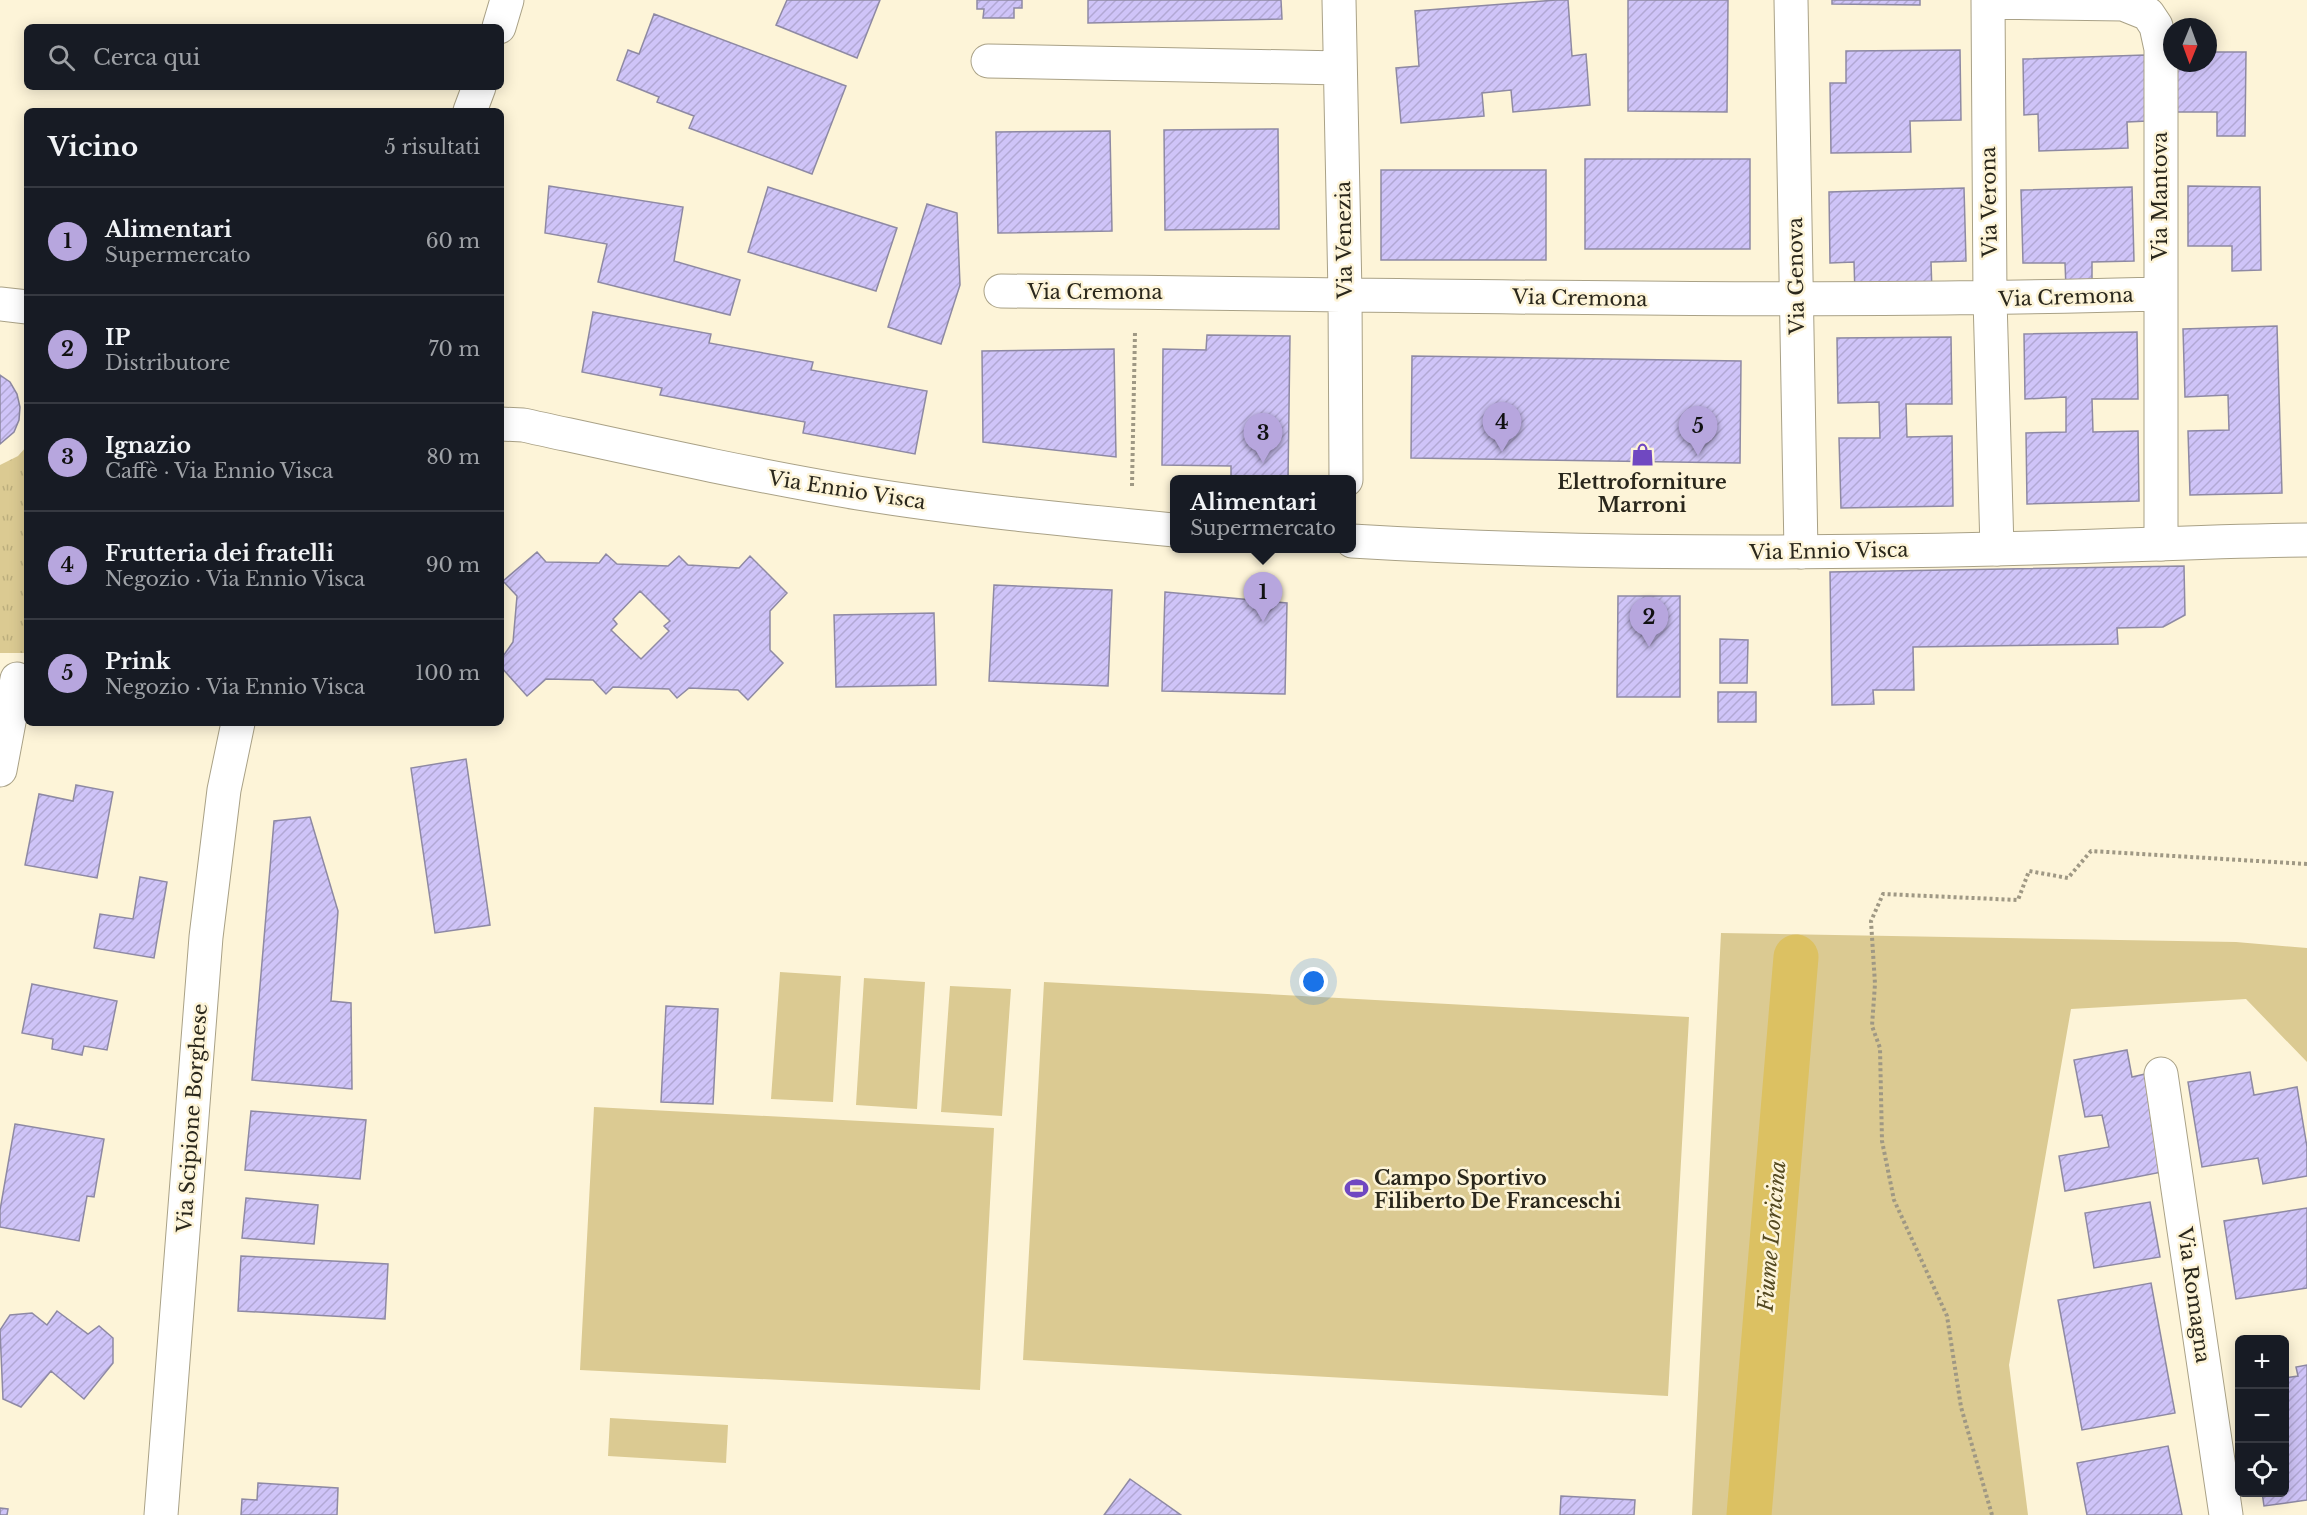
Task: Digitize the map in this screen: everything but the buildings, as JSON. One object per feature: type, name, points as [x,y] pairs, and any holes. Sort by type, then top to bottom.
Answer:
[{"type":"street","points":[[500,24],[507,0]]},
{"type":"street","name":"Via Venezia","points":[[1340,0],[1346,475]]},
{"type":"street","name":"Via Genova","points":[[1791,0],[1801,552]]},
{"type":"street","name":"Via Mantova","points":[[1988,1],[2123,4],[2148,14],[2156,26],[2161,49],[2159,294],[2161,544]]},
{"type":"street","name":"Via Verona","points":[[1988,1],[1990,299],[1997,549]]},
{"type":"street","points":[[988,61],[1340,68]]},
{"type":"street","points":[[471,108],[477,90]]},
{"type":"street","name":"Via Cremona","points":[[1001,291],[1797,300],[1990,299],[2159,294]]},
{"type":"street","points":[[0,304],[24,307]]},
{"type":"street","name":"Via Ennio Visca","points":[[508,416],[740,472],[849,491],[972,509],[1170,530]]},
{"type":"street","name":"Via Ennio Visca","points":[[1356,541],[1538,550],[1801,552],[2307,540]]},
{"type":"street","points":[[0,770],[15,679]]},
{"type":"street","name":"Via Scipione Borghese","points":[[161,1515],[206,937],[224,790],[237,726]]},
{"type":"street","name":"Via Romagna","points":[[2161,1074],[2226,1515]]},
{"type":"path","points":[[1131,526],[1136,292]]},
{"type":"path","points":[[1992,1515],[1961,1407],[1947,1316],[1894,1200],[1882,1141],[1880,1048],[1872,1026],[1875,984],[1871,921],[1883,894],[2018,900],[2029,871],[2068,878],[2091,851],[2307,864]]},
{"type":"green space","points":[[24,449],[24,653],[0,653],[0,465],[18,456]]},
{"type":"green space","points":[[1721,933],[2236,942],[2307,948],[2307,1062],[2246,999],[2071,1009],[2009,1365],[2028,1515],[1692,1515]]},
{"type":"green space","points":[[780,972],[841,976],[833,1102],[771,1099]]},
{"type":"green space","points":[[864,978],[925,982],[917,1109],[856,1105]]},
{"type":"green space","name":"Campo Sportivo Filiberto De Franceschi","points":[[1044,982],[1689,1017],[1668,1396],[1023,1360]]},
{"type":"green space","points":[[950,986],[1011,989],[1002,1116],[941,1112]]},
{"type":"green space","points":[[594,1107],[994,1128],[980,1390],[580,1370]]},
{"type":"green space","points":[[610,1418],[728,1425],[726,1463],[608,1456]]},
{"type":"waterway","name":"Fiume Loricina","points":[[1749,1515],[1796,957]]},
{"type":"place","name":"Frutteria dei fratelli","points":[[1502,452]]},
{"type":"place","name":"Elettroforniture Marroni","points":[[1642,455]]},
{"type":"place","name":"Prink","points":[[1698,456]]},
{"type":"place","name":"Ignazio","points":[[1263,463]]},
{"type":"place","name":"Alimentari","points":[[1263,622]]},
{"type":"place","name":"IP","points":[[1649,647]]},
{"type":"place","name":"Campo Sportivo Filiberto De Franceschi","points":[[1356,1189]]}]
